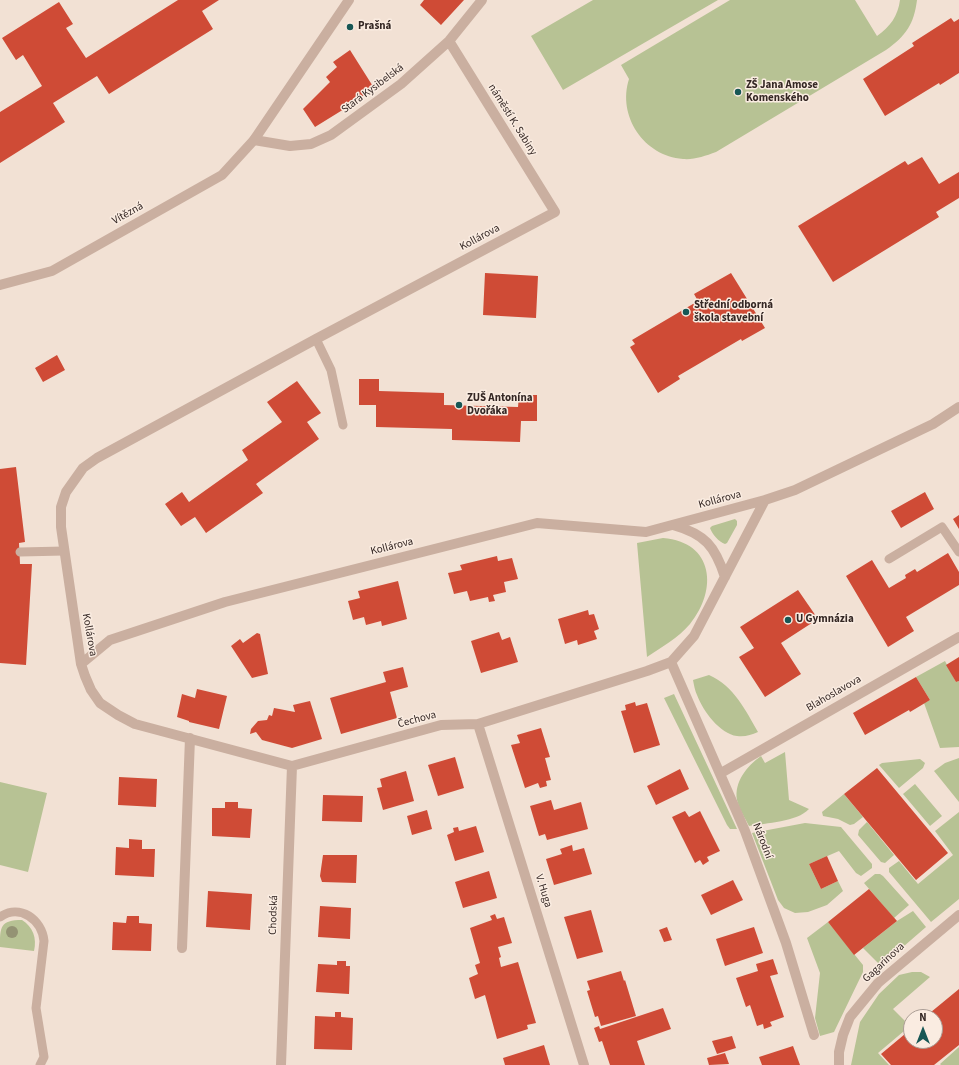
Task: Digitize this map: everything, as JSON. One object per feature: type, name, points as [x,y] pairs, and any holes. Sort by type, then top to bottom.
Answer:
[{"type":"street","points":[[254,140],[349,0]]},
{"type":"street","name":"Stará Kysibelská","points":[[254,140],[290,146],[311,144],[332,135],[401,84],[449,41],[482,0]]},
{"type":"street","name":"náměstí K. Sabiny","points":[[449,41],[556,212]]},
{"type":"street","name":"Vítězná","points":[[0,285],[52,271],[222,175],[254,140]]},
{"type":"street","name":"Kollárova","points":[[81,664],[64,551],[61,527],[61,507],[66,492],[83,468],[96,458],[556,212]]},
{"type":"street","name":"Kollárova","points":[[81,664],[110,640],[225,602],[537,523],[646,532],[765,500],[809,484],[933,424],[959,407]]},
{"type":"street","points":[[671,662],[694,636],[765,500]]},
{"type":"street","points":[[673,525],[689,529],[708,543],[719,559],[725,577]]},
{"type":"street","name":"Blahoslavova","points":[[720,773],[959,636]]},
{"type":"street","name":"Čechova","points":[[292,766],[441,725],[478,724],[646,672],[671,662]]},
{"type":"street","name":"Národní","points":[[671,662],[745,831],[786,943],[814,1035]]},
{"type":"street","points":[[81,664],[91,690],[100,702],[118,715],[135,724],[292,766]]},
{"type":"street","name":"V. Huga","points":[[478,724],[584,1065]]},
{"type":"street","points":[[182,948],[190,738]]},
{"type":"street","name":"Chodská","points":[[281,1065],[292,766]]},
{"type":"street","name":"Gagarinova","points":[[839,1065],[843,1035],[850,1017],[878,983],[959,915]]},
{"type":"lane","points":[[316,339],[331,370],[343,426]]},
{"type":"lane","points":[[888,559],[942,527],[959,552]]},
{"type":"lane","points":[[20,552],[64,551]]},
{"type":"lane","points":[[0,917],[5,913],[18,912],[29,916],[34,919],[43,934],[44,941],[36,1008],[44,1057],[40,1065]]},
{"type":"green space","points":[[593,0],[718,0],[563,90],[531,36]]},
{"type":"green space","points":[[730,0],[855,0],[877,36],[893,21],[900,0],[917,0],[914,16],[908,29],[899,40],[886,50],[716,152],[691,159],[669,156],[656,150],[637,132],[627,107],[626,93],[629,79],[621,65]]},
{"type":"green space","points":[[735,519],[737,521],[737,525],[727,543],[725,544],[720,542],[712,533],[710,528],[712,526]]},
{"type":"green space","points":[[663,538],[680,541],[693,548],[701,558],[706,570],[707,583],[705,597],[699,611],[690,624],[675,638],[647,657],[637,543]]},
{"type":"green space","points":[[945,661],[956,682],[959,681],[959,747],[940,748],[924,703],[930,700],[916,677]]},
{"type":"green space","points":[[709,675],[718,680],[732,692],[744,708],[758,732],[748,736],[737,736],[724,731],[713,721],[703,708],[696,692],[693,680]]},
{"type":"green space","points":[[674,694],[737,829],[730,829],[727,825],[664,698]]},
{"type":"green space","points":[[785,752],[789,800],[809,809],[797,817],[772,823],[749,826],[737,800],[740,781],[746,770],[761,756],[765,763]]},
{"type":"green space","points":[[959,758],[959,802],[934,771],[945,763]]},
{"type":"green space","points":[[920,759],[925,763],[923,768],[899,788],[879,765],[882,763]]},
{"type":"green space","points":[[0,782],[47,793],[28,872],[0,865]]},
{"type":"green space","points":[[915,784],[942,816],[930,826],[903,794]]},
{"type":"green space","points":[[844,794],[863,817],[854,824],[850,825],[838,819],[823,816],[822,812]]},
{"type":"green space","points":[[959,812],[959,899],[931,922],[889,872],[889,868],[899,861],[918,884],[953,855],[935,831]]},
{"type":"green space","points":[[867,822],[894,855],[885,863],[881,862],[858,835],[859,830]]},
{"type":"green space","points":[[805,823],[841,827],[872,864],[872,868],[861,876],[856,873],[839,851],[809,864],[821,889],[838,881],[843,891],[827,905],[808,912],[795,913],[784,908],[778,900],[752,833]]},
{"type":"green space","points":[[875,874],[880,874],[883,876],[909,905],[894,918],[864,883]]},
{"type":"green space","points":[[913,911],[926,927],[881,966],[863,948],[897,921]]},
{"type":"green space","points":[[22,920],[29,926],[33,933],[35,942],[34,951],[0,947],[0,934],[5,923],[9,921]]},
{"type":"green space","points":[[828,922],[863,965],[863,972],[834,1032],[820,1036],[815,1018],[820,973],[807,938]]},
{"type":"green space","points":[[912,972],[921,972],[930,977],[893,1009],[903,1019],[903,1032],[878,1053],[889,1065],[851,1065],[860,1022],[879,994],[899,975]]},
{"type":"green space","points":[[959,1047],[959,1065],[940,1064]]},
{"type":"building","points":[[178,0],[219,0],[202,11],[213,29],[109,94],[97,76],[53,103],[65,122],[0,163],[0,112],[42,86],[23,55],[16,60],[2,38],[59,2],[73,24],[66,28],[86,58]]},
{"type":"building","points":[[424,0],[464,0],[441,25],[420,5]]},
{"type":"building","points":[[951,18],[954,22],[959,19],[959,73],[940,85],[939,83],[885,116],[863,79],[914,46],[912,43]]},
{"type":"building","points":[[350,50],[374,88],[349,106],[315,127],[303,109],[330,82],[326,77],[337,67],[333,62]]},
{"type":"building","points":[[922,157],[939,184],[959,172],[959,198],[936,212],[939,217],[833,282],[798,226],[905,161],[908,165]]},
{"type":"building","points":[[485,273],[538,276],[536,318],[483,315]]},
{"type":"building","points":[[731,273],[765,328],[742,341],[741,339],[678,376],[680,379],[658,393],[630,347],[635,344],[632,340],[698,301],[694,294]]},
{"type":"building","points":[[57,355],[65,370],[43,382],[35,368]]},
{"type":"building","points":[[359,379],[379,379],[379,391],[444,393],[444,405],[518,407],[519,395],[537,395],[537,421],[521,421],[520,442],[452,440],[452,429],[376,427],[376,405],[359,405]]},
{"type":"building","points":[[297,381],[321,413],[307,422],[319,439],[256,484],[263,493],[206,533],[195,517],[181,526],[165,504],[182,492],[189,502],[248,460],[242,450],[282,422],[267,402]]},
{"type":"building","points":[[16,467],[25,542],[19,543],[20,564],[32,564],[26,665],[0,663],[0,469]]},
{"type":"building","points":[[925,492],[934,509],[901,528],[891,511]]},
{"type":"building","points":[[959,515],[959,529],[953,519]]},
{"type":"building","points":[[948,553],[959,572],[959,585],[906,617],[914,631],[888,647],[846,576],[872,560],[889,588],[906,578],[905,575],[915,569],[917,572]]},
{"type":"building","points":[[497,556],[498,561],[512,558],[518,579],[504,582],[506,592],[493,595],[495,601],[489,602],[488,597],[470,601],[467,591],[454,594],[448,573],[462,570],[460,565]]},
{"type":"building","points":[[398,581],[407,619],[382,626],[381,621],[366,625],[364,617],[353,620],[348,601],[360,598],[358,591]]},
{"type":"building","points":[[798,590],[818,619],[781,643],[801,674],[765,697],[739,657],[754,648],[740,627]]},
{"type":"building","points":[[588,610],[589,615],[594,614],[599,629],[594,631],[597,639],[578,645],[577,640],[565,644],[558,619]]},
{"type":"building","points":[[499,632],[502,640],[510,637],[518,662],[481,673],[471,641]]},
{"type":"building","points":[[257,633],[260,634],[268,674],[252,678],[231,646],[240,639],[243,643]]},
{"type":"building","points":[[959,657],[959,681],[956,682],[946,665]]},
{"type":"building","points":[[403,667],[408,687],[390,692],[397,718],[341,734],[330,698],[386,682],[383,672]]},
{"type":"building","points":[[916,677],[930,700],[865,735],[853,713]]},
{"type":"building","points":[[197,689],[227,696],[219,729],[189,722],[177,717],[182,694],[195,698]]},
{"type":"building","points":[[310,701],[322,739],[292,748],[262,740],[256,732],[250,734],[251,729],[258,721],[267,720],[269,715],[272,716],[274,708],[295,712],[293,705]]},
{"type":"building","points":[[635,702],[636,706],[647,703],[660,745],[634,753],[621,711],[626,710],[625,705]]},
{"type":"building","points":[[541,728],[550,757],[545,758],[551,780],[546,781],[547,786],[540,788],[538,783],[525,788],[511,745],[520,743],[517,735]]},
{"type":"building","points":[[455,757],[464,788],[438,796],[428,765]]},
{"type":"building","points":[[877,768],[948,853],[916,880],[844,794]]},
{"type":"building","points":[[680,769],[689,789],[656,805],[647,786]]},
{"type":"building","points":[[406,771],[414,801],[383,810],[377,788],[382,787],[380,779]]},
{"type":"building","points":[[119,777],[157,779],[156,807],[118,805]]},
{"type":"building","points":[[323,795],[363,796],[362,822],[322,821]]},
{"type":"building","points":[[551,800],[554,810],[581,802],[588,829],[547,840],[545,834],[539,836],[530,806]]},
{"type":"building","points":[[225,802],[238,802],[238,808],[252,809],[250,838],[212,836],[212,808],[225,808]]},
{"type":"building","points":[[427,810],[432,829],[412,835],[407,816]]},
{"type":"building","points":[[685,811],[689,817],[700,811],[720,851],[707,857],[709,861],[703,865],[700,860],[695,863],[672,817]]},
{"type":"building","points":[[476,826],[484,852],[455,861],[447,835],[454,832],[453,828],[458,827],[459,831]]},
{"type":"building","points":[[129,839],[142,840],[142,849],[155,849],[154,877],[115,875],[116,847],[129,848]]},
{"type":"building","points":[[572,845],[573,851],[584,848],[592,874],[554,885],[546,859],[562,854],[560,849]]},
{"type":"building","points":[[323,855],[357,855],[356,883],[322,882],[320,876]]},
{"type":"building","points":[[827,856],[838,881],[821,889],[809,864]]},
{"type":"building","points":[[489,871],[497,898],[463,908],[455,882]]},
{"type":"building","points":[[733,880],[743,900],[711,915],[701,895]]},
{"type":"building","points":[[869,889],[897,921],[854,955],[828,922]]},
{"type":"building","points":[[208,891],[252,894],[250,930],[206,927]]},
{"type":"building","points":[[320,906],[351,908],[350,939],[318,937]]},
{"type":"building","points":[[591,910],[603,952],[577,959],[564,917]]},
{"type":"building","points":[[495,914],[497,919],[504,917],[512,943],[498,947],[501,957],[499,958],[501,967],[518,962],[536,1023],[527,1025],[528,1029],[497,1039],[485,995],[475,999],[469,978],[478,974],[475,965],[480,963],[470,928],[492,920],[490,916]]},
{"type":"building","points":[[127,916],[139,916],[139,923],[152,924],[151,951],[112,950],[113,922],[126,923]]},
{"type":"building","points":[[667,927],[672,940],[664,942],[659,930]]},
{"type":"building","points":[[754,927],[763,953],[725,966],[716,939]]},
{"type":"building","points":[[773,959],[778,974],[770,976],[784,1017],[770,1022],[772,1026],[764,1029],[763,1024],[757,1026],[750,1005],[746,1007],[736,978],[758,971],[756,964]]},
{"type":"building","points":[[337,961],[346,961],[346,966],[350,966],[349,994],[316,992],[318,964],[337,965]]},
{"type":"building","points":[[621,971],[636,1016],[601,1026],[598,1016],[595,1017],[587,991],[590,990],[587,981]]},
{"type":"building","points":[[959,989],[959,1045],[934,1065],[891,1065],[881,1054],[903,1036],[903,1049],[943,1049],[943,1009],[935,1009]]},
{"type":"building","points":[[663,1008],[671,1029],[637,1041],[645,1065],[610,1065],[602,1041],[599,1042],[594,1028],[599,1026],[600,1029]]},
{"type":"building","points":[[335,1012],[341,1012],[341,1017],[353,1018],[352,1050],[314,1049],[315,1016],[335,1017]]},
{"type":"building","points":[[732,1036],[736,1048],[717,1054],[712,1041]]},
{"type":"building","points":[[544,1045],[550,1065],[505,1065],[503,1058]]},
{"type":"building","points":[[793,1046],[800,1065],[762,1065],[759,1057]]},
{"type":"building","points":[[725,1053],[729,1064],[709,1065],[707,1058]]},
{"type":"place","name":"Prašná","points":[[350,27]]},
{"type":"place","name":"ZŠ Jana Amose Komenského","points":[[738,92]]},
{"type":"place","name":"Střední odborná škola stavební","points":[[686,312]]},
{"type":"place","name":"ZUŠ Antonína Dvořáka","points":[[459,405]]},
{"type":"place","name":"U Gymnázia","points":[[788,620]]}]
